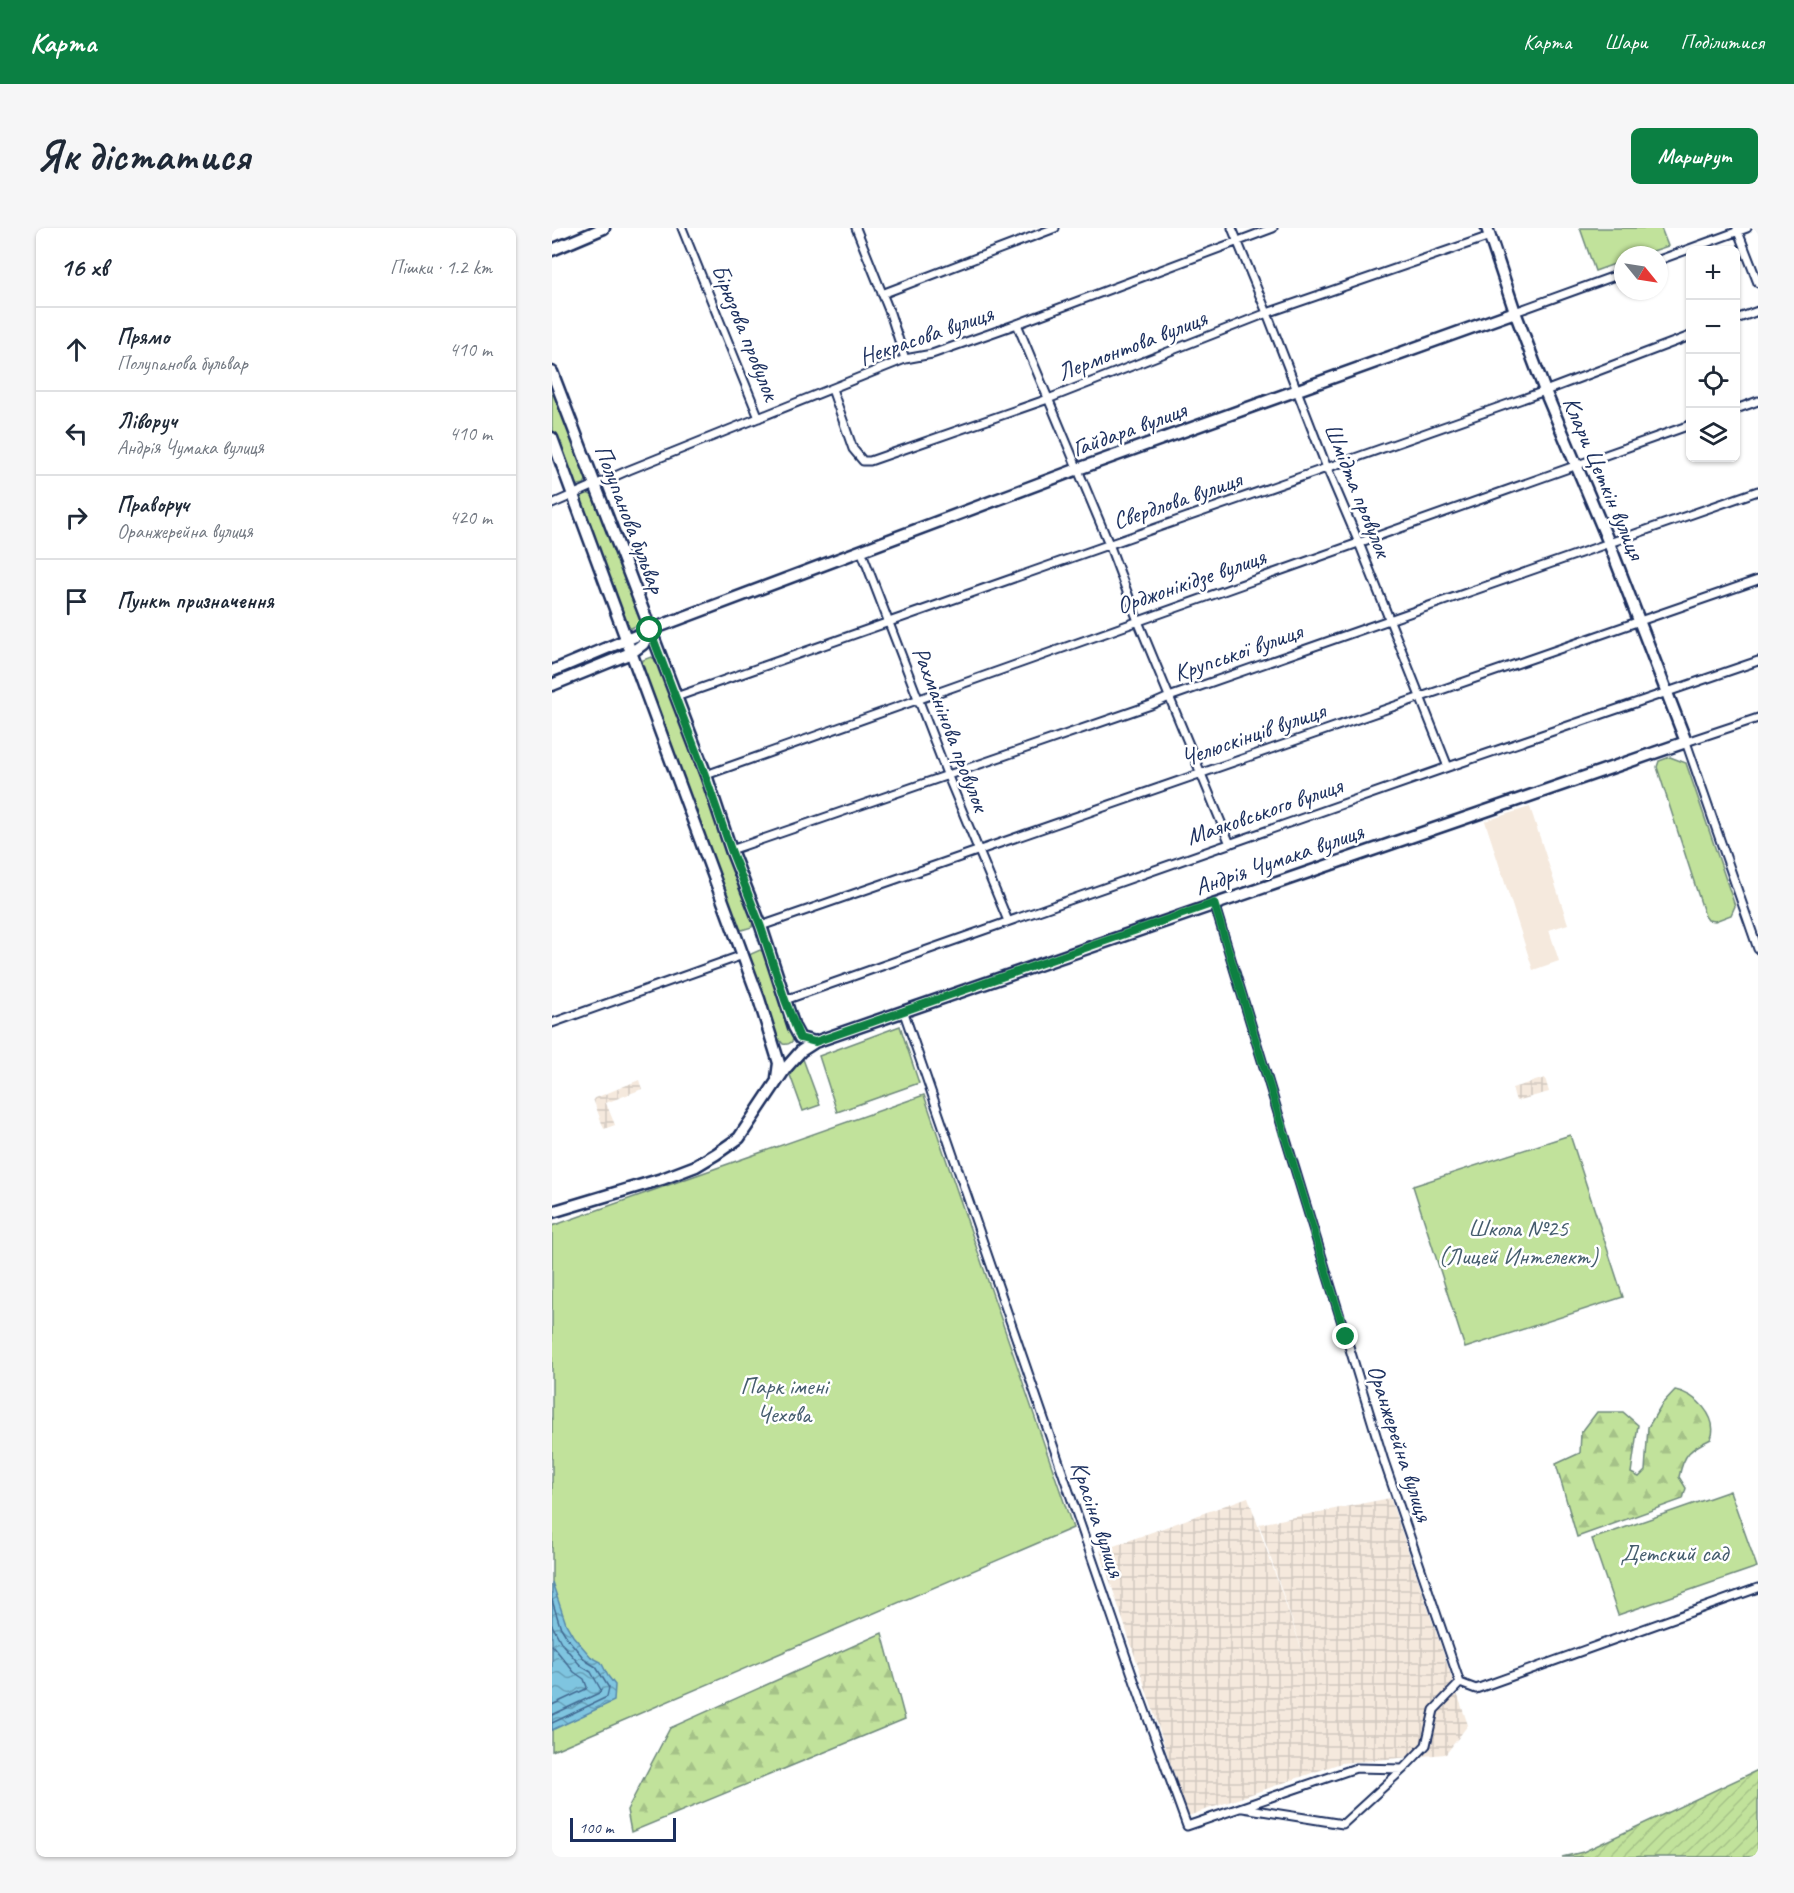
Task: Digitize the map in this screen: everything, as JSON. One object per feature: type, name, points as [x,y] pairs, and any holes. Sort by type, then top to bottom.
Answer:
[{"type":"street","points":[[552,250],[604,228]]},
{"type":"street","name":"Бірюзова провулок","points":[[682,228],[759,418]]},
{"type":"street","points":[[856,228],[905,359]]},
{"type":"street","points":[[882,294],[1055,228]]},
{"type":"street","name":"Шмідта провулок","points":[[1232,228],[1448,767]]},
{"type":"street","name":"Некрасова вулиця","points":[[552,504],[905,359],[933,354],[1273,228]]},
{"type":"street","points":[[1668,257],[1747,228]]},
{"type":"street","points":[[1737,230],[1758,283]]},
{"type":"street","name":"Клари Цеткін вулиця","points":[[1488,232],[1545,391],[1609,543],[1686,742]]},
{"type":"street","name":"Лермонтова вулиця","points":[[832,389],[854,449],[863,461],[870,461],[1048,399],[1267,313],[1488,232]]},
{"type":"street","name":"Гайдара вулиця","points":[[552,671],[650,630],[1078,469],[1614,276]]},
{"type":"street","points":[[1740,317],[1758,310]]},
{"type":"street","points":[[1017,324],[1230,844]]},
{"type":"street","name":"Свердлова вулиця","points":[[676,697],[1545,391],[1686,338]]},
{"type":"street","name":"Полупанова бульвар","points":[[552,372],[705,775],[761,927],[785,1000],[800,1038],[815,1042]]},
{"type":"street","points":[[1739,408],[1758,401]]},
{"type":"street","name":"Орджонікідзе вулиця","points":[[705,775],[1686,426]]},
{"type":"street","name":"Полупанова бульвар","points":[[552,438],[774,1043],[779,1063],[776,1083]]},
{"type":"street","name":"Крупської вулиця","points":[[731,850],[1758,491]]},
{"type":"street","name":"Рахманінова провулок","points":[[861,550],[977,850],[1008,921]]},
{"type":"street","name":"Челюскінців вулиця","points":[[761,927],[1200,772],[1758,580]]},
{"type":"street","points":[[552,685],[631,653],[643,644],[650,630]]},
{"type":"street","name":"Маяковського вулиця","points":[[785,1000],[1448,767],[1758,661]]},
{"type":"street","name":"Андрія Чумака вулиця","points":[[552,1212],[696,1166],[739,1138],[785,1069],[801,1051],[815,1042],[1214,903],[1758,718]]},
{"type":"street","points":[[1686,742],[1758,950]]},
{"type":"street","name":"Оранжерейна вулиця","points":[[1214,903],[1384,1461],[1460,1683]]},
{"type":"street","points":[[552,1023],[743,955]]},
{"type":"street","name":"Красіна вулиця","points":[[903,1010],[1106,1599],[1187,1826],[1356,1768],[1403,1769]]},
{"type":"street","points":[[774,1043],[780,1050],[791,1054],[801,1051]]},
{"type":"street","points":[[1240,1808],[1343,1824],[1403,1769],[1425,1745],[1434,1710],[1460,1683],[1476,1689],[1758,1588]]},
{"type":"shaded area","points":[[1530,807],[1568,924],[1549,930],[1559,961],[1533,970],[1485,821]]},
{"type":"shaded area","points":[[1545,1078],[1549,1092],[1516,1101],[1512,1088]]},
{"type":"shaded area","points":[[639,1080],[642,1089],[606,1103],[615,1125],[604,1129],[593,1099]]},
{"type":"shaded area","points":[[1248,1497],[1311,1676],[1259,1524],[1390,1498],[1468,1725],[1446,1754],[1341,1763],[1188,1816],[1100,1551]]},
{"type":"green space","points":[[1580,228],[1661,228],[1668,246],[1614,246],[1614,264],[1595,271]]},
{"type":"green space","points":[[552,389],[587,479],[584,484],[574,486],[552,427]]},
{"type":"green space","points":[[587,493],[593,496],[641,620],[638,625],[631,628],[627,627],[578,500],[581,495]]},
{"type":"green space","points":[[651,657],[658,663],[753,922],[752,927],[742,930],[737,926],[641,666],[643,660]]},
{"type":"green space","points":[[1670,757],[1686,763],[1735,906],[1731,915],[1715,921],[1708,920],[1705,916],[1657,767],[1659,761]]},
{"type":"green space","points":[[760,950],[763,952],[794,1038],[788,1044],[783,1044],[776,1036],[749,958],[751,954]]},
{"type":"green space","points":[[900,1026],[919,1083],[837,1112],[819,1056]]},
{"type":"green space","points":[[803,1059],[820,1105],[803,1111],[790,1075]]},
{"type":"green space","name":"Парк імені Чехова","points":[[924,1095],[1073,1528],[552,1751],[552,1226]]},
{"type":"green space","name":"Школа №25 (Лицей Интелект)","points":[[1570,1135],[1623,1297],[1465,1348],[1413,1186]]},
{"type":"green space","points":[[1675,1390],[1690,1396],[1704,1407],[1712,1422],[1713,1431],[1711,1439],[1693,1449],[1683,1462],[1679,1477],[1686,1488],[1683,1499],[1577,1537],[1556,1464],[1580,1453],[1581,1433],[1597,1412],[1623,1412],[1638,1425],[1631,1473],[1639,1477],[1645,1471],[1648,1427],[1662,1404]]},
{"type":"green space","name":"Детский сад","points":[[1730,1491],[1757,1567],[1618,1615],[1592,1539]]},
{"type":"green space","points":[[882,1633],[905,1719],[631,1832],[627,1810],[670,1728]]},
{"type":"green space","points":[[1758,1770],[1758,1857],[1562,1857],[1583,1852]]},
{"type":"water","points":[[552,1582],[566,1624],[573,1636],[591,1657],[601,1662],[615,1685],[614,1701],[552,1730]]},
{"type":"route","points":[[650,630],[800,1038],[815,1042],[1214,903],[1346,1337]]}]
